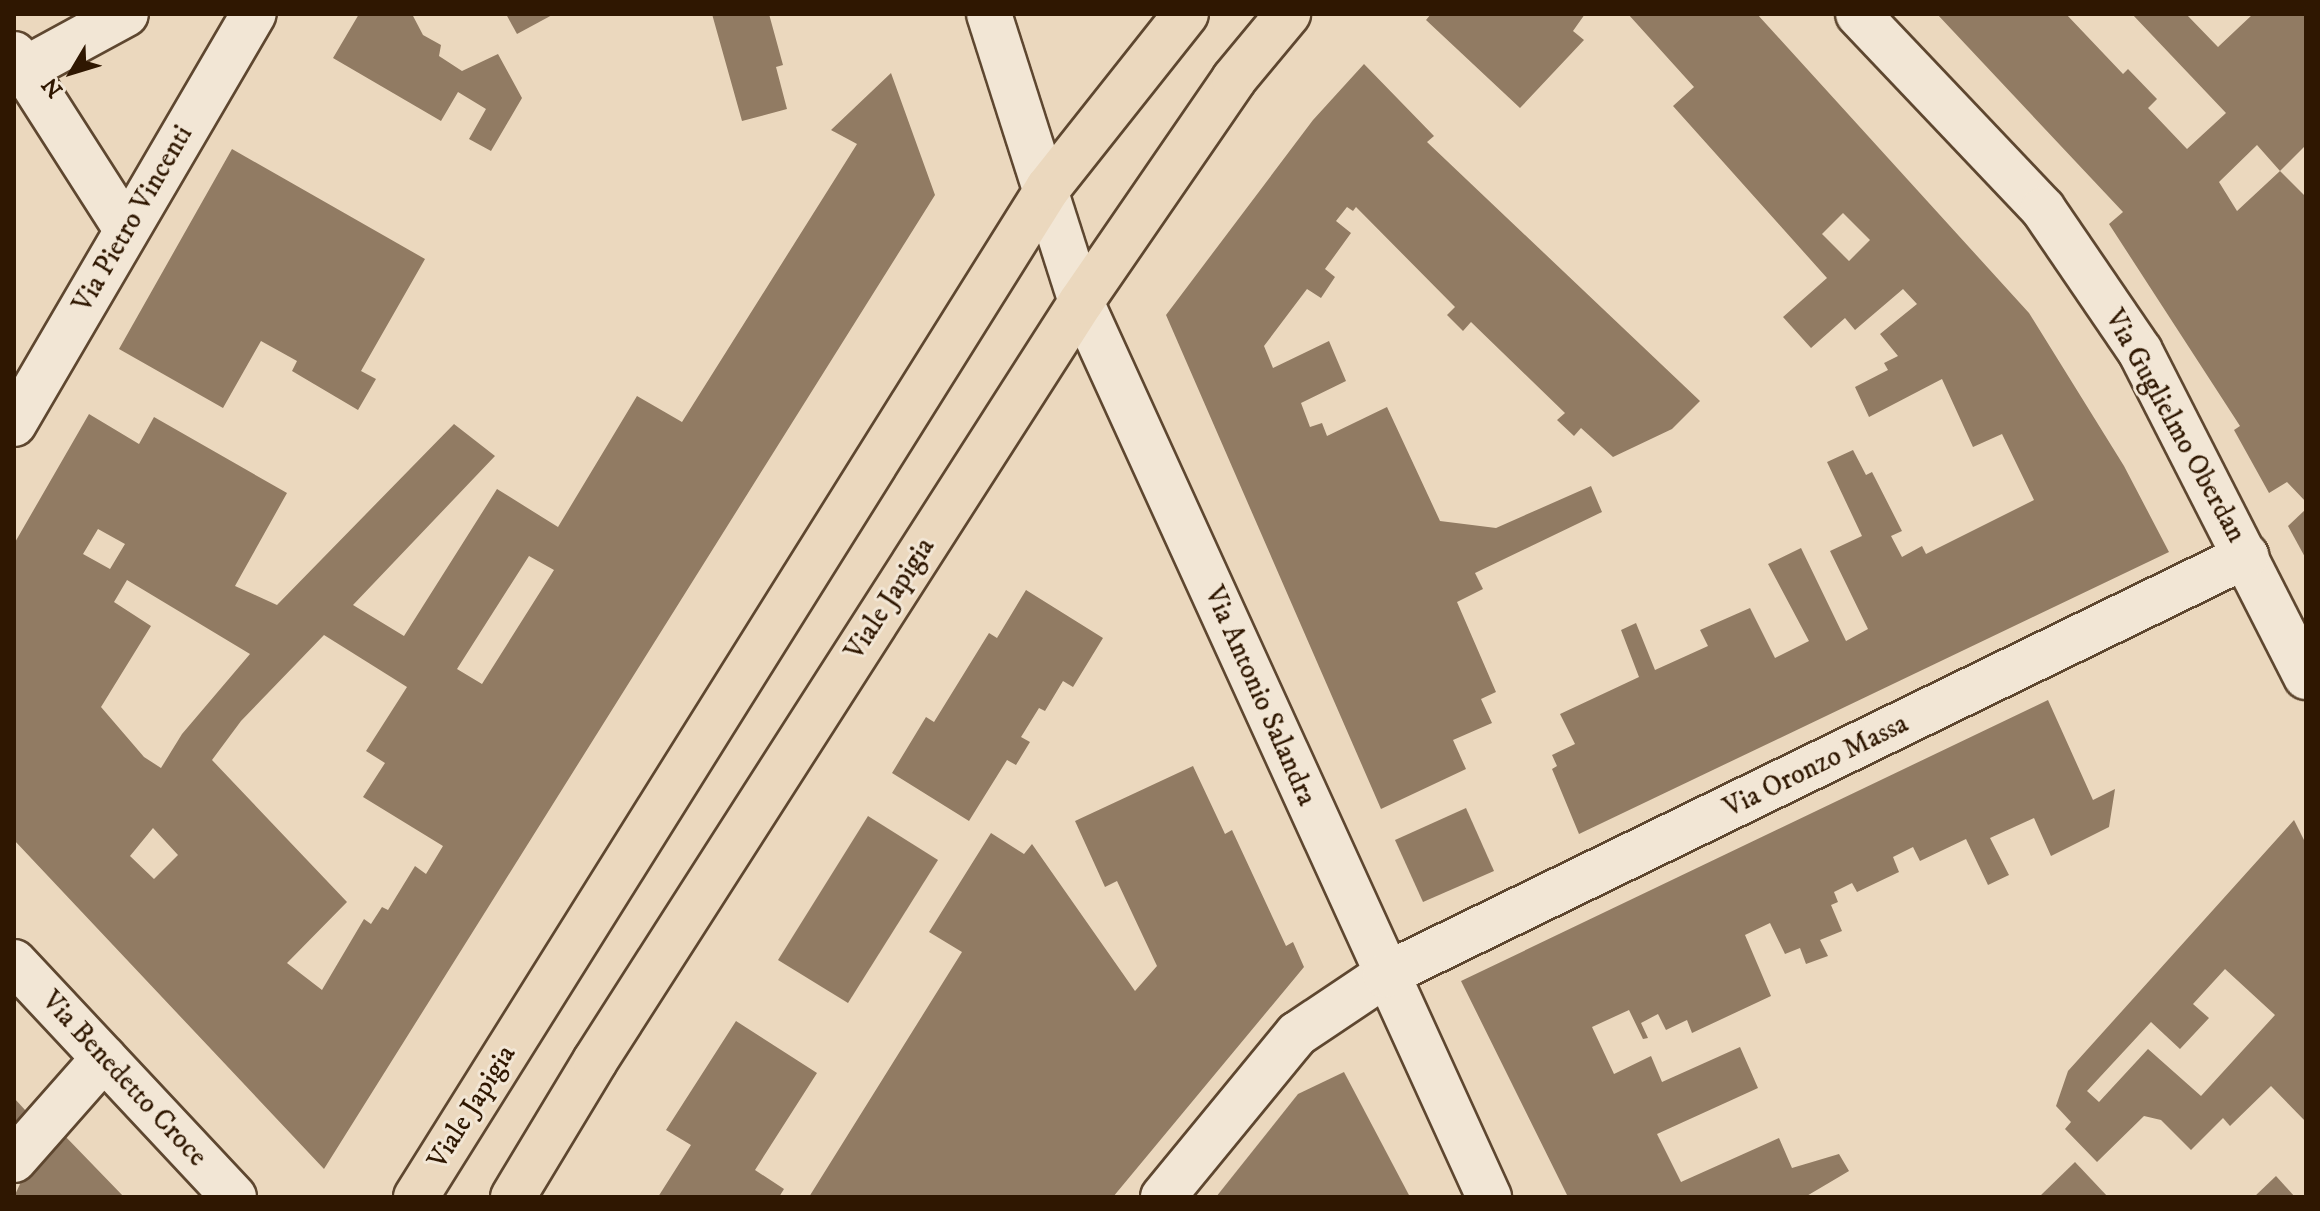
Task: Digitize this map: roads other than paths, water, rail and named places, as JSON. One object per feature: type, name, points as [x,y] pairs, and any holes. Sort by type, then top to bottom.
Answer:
[{"type":"main road","name":"Viale Japigia","points":[[416,1197],[1048,188],[1186,14]]},
{"type":"main road","name":"Viale Japigia","points":[[513,1197],[595,1061],[1081,302],[1234,79],[1288,14]]},
{"type":"street","points":[[126,14],[18,62],[126,229]]},
{"type":"street","name":"Via Pietro Vincenti","points":[[14,424],[254,14]]},
{"type":"street","name":"Via Antonio Salandra","points":[[989,14],[1048,188],[1081,302],[1385,975],[1489,1197]]},
{"type":"street","name":"Via Guglielmo Oberdan","points":[[1858,14],[2043,209],[2140,351],[2306,677]]},
{"type":"street","name":"Via Oronzo Massa","points":[[1163,1197],[1297,1034],[1385,975],[2246,556]]},
{"type":"street","name":"Via Benedetto Croce","points":[[14,962],[234,1197]]},
{"type":"street","points":[[14,1160],[104,1058]]}]
